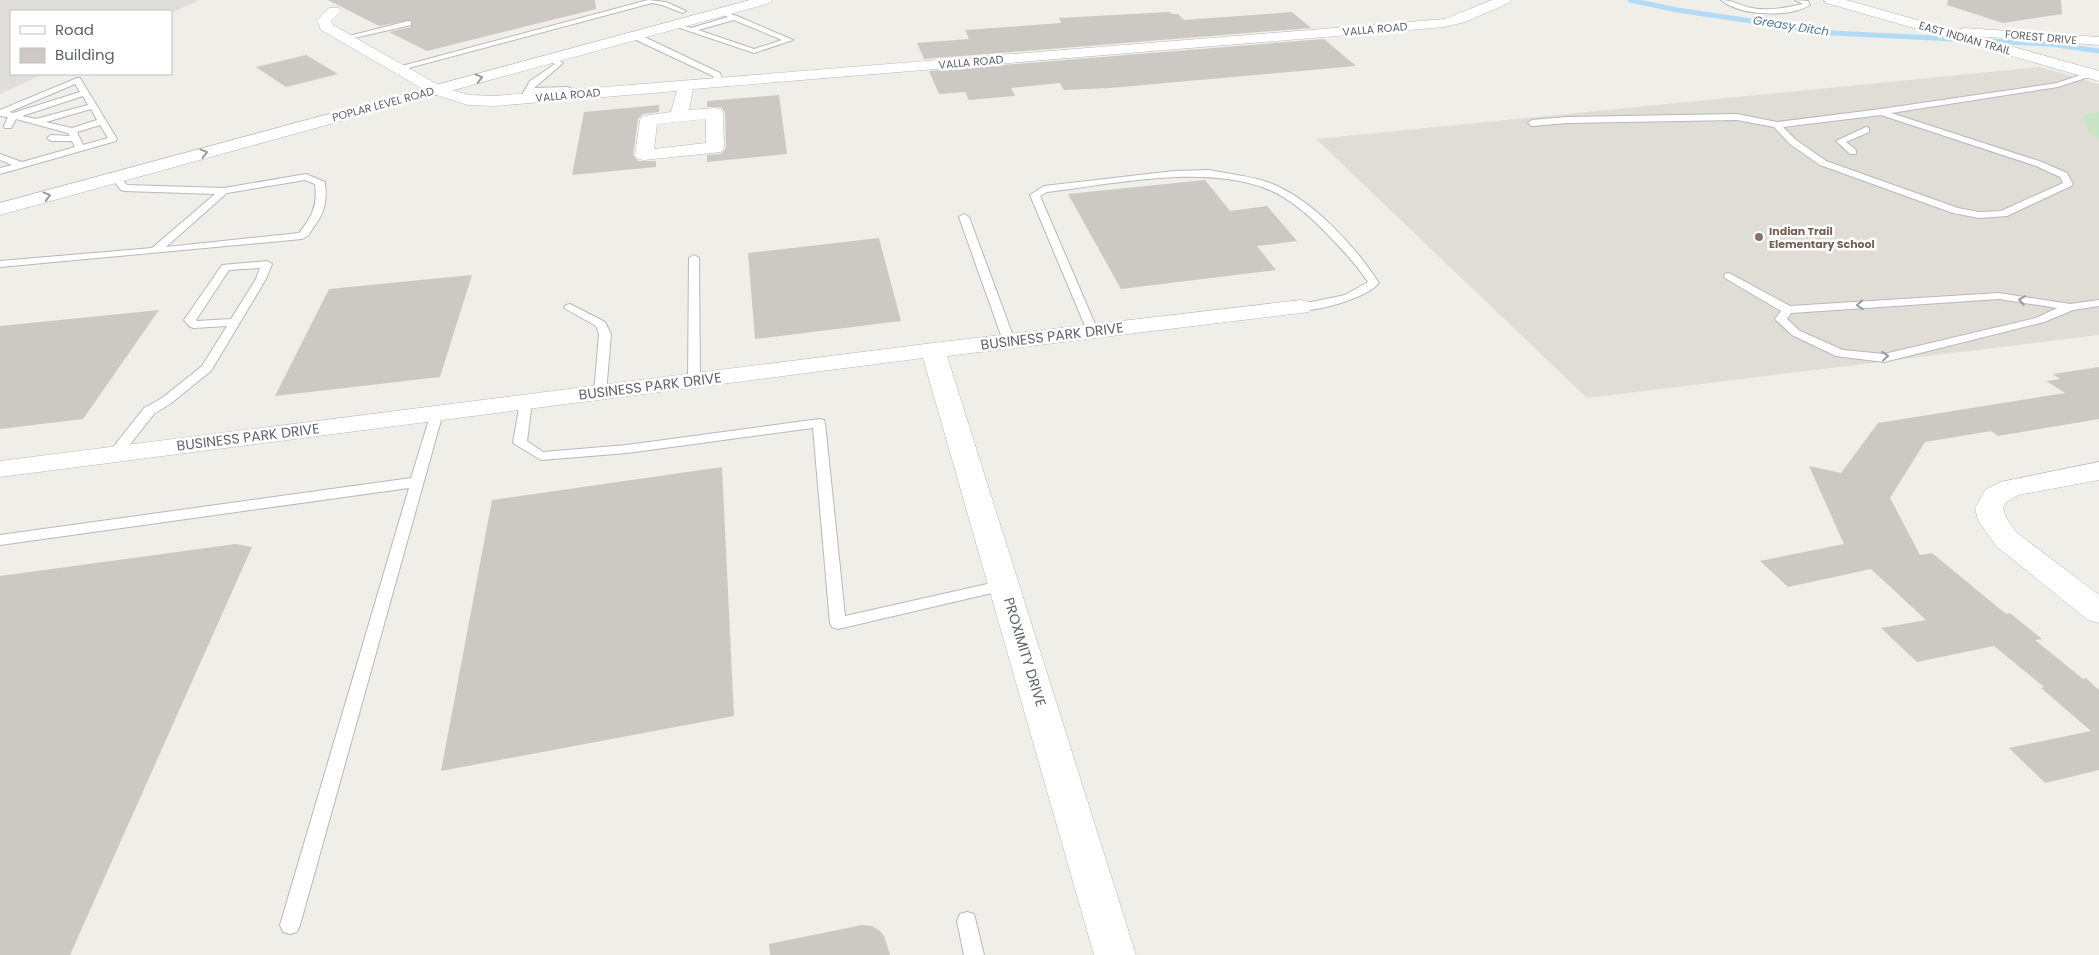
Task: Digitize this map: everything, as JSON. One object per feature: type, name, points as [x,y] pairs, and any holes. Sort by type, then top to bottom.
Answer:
[{"type":"street","name":"POPLAR LEVEL ROAD","points":[[0,209],[765,0]]},
{"type":"street","name":"VALLA ROAD","points":[[334,11],[324,20],[326,27],[436,90],[452,96],[478,101],[526,94],[567,95],[1445,23],[1460,19],[1504,0]]},
{"type":"street","name":"EAST INDIAN TRAIL","points":[[1831,0],[2094,75]]},
{"type":"street","name":"POPLAR LEVEL ROAD","points":[[0,192],[421,81],[683,22]]},
{"type":"street","name":"FOREST DRIVE","points":[[1954,35],[1964,32],[1985,32],[2099,41]]},
{"type":"street","points":[[679,116],[686,85]]},
{"type":"street","points":[[715,113],[716,148],[681,159],[644,155],[649,120],[679,116],[715,113]]},
{"type":"street","name":"BUSINESS PARK DRIVE","points":[[0,469],[933,350],[1301,307]]},
{"type":"street","name":"PROXIMITY DRIVE","points":[[933,350],[1115,955]]},
{"type":"street","points":[[2099,471],[2010,488],[1995,496],[1988,508],[1992,520],[2006,539],[2020,552],[2099,612]]},
{"type":"lane","points":[[1724,0],[1768,12],[1807,5],[1806,2],[1798,0]]},
{"type":"lane","points":[[398,68],[652,1],[658,1],[683,22],[754,51],[789,40],[727,10]]},
{"type":"lane","points":[[345,38],[408,23]]},
{"type":"lane","points":[[635,36],[716,75],[719,83]]},
{"type":"lane","points":[[526,94],[533,84],[558,65],[559,63],[550,59]]},
{"type":"lane","points":[[1532,123],[1567,120],[1737,116],[1777,125],[1881,112],[2058,85],[2094,75]]},
{"type":"lane","points":[[0,171],[113,139],[76,80],[1,113]]},
{"type":"lane","points":[[8,126],[13,116],[84,93]]},
{"type":"lane","points":[[36,122],[93,106]]},
{"type":"lane","points":[[1777,125],[1793,142],[1823,163],[1956,211],[1979,215],[2003,214],[2068,184],[2064,175],[2039,164],[1881,112]]},
{"type":"lane","points":[[1,113],[74,135],[80,149]]},
{"type":"lane","points":[[1830,117],[1866,130],[1840,141],[1853,152]]},
{"type":"lane","points":[[51,138],[74,135],[102,121]]},
{"type":"lane","points":[[0,157],[21,165]]},
{"type":"lane","points":[[1092,331],[1035,195],[1044,189],[1174,174],[1209,173],[1267,185],[1308,209],[1359,260],[1374,284],[1363,293],[1301,307]]},
{"type":"lane","points":[[0,264],[302,236],[316,218],[322,202],[320,182],[306,178],[224,191],[124,188],[115,177]]},
{"type":"lane","points":[[155,251],[224,191]]},
{"type":"lane","points":[[964,217],[1009,341]]},
{"type":"lane","points":[[694,258],[694,381]]},
{"type":"lane","points":[[115,454],[149,411],[166,401],[207,368],[235,322],[261,279],[267,264],[226,267],[190,320],[194,325],[235,322]]},
{"type":"lane","points":[[1729,276],[1788,310],[1999,296],[2070,307]]},
{"type":"lane","points":[[1788,310],[1781,319],[1796,334],[1840,353],[1884,358],[2040,320],[2070,307],[2099,303]]},
{"type":"lane","points":[[570,307],[601,324],[606,334],[600,393]]},
{"type":"lane","points":[[526,402],[520,443],[541,456],[627,449],[819,423],[838,623],[1005,585]]},
{"type":"lane","points":[[290,925],[437,413]]},
{"type":"lane","points":[[0,540],[417,482]]},
{"type":"lane","points":[[967,922],[974,955]]},
{"type":"shaded area","points":[[0,0],[200,0],[172,13],[172,10],[10,10],[10,75],[42,75],[0,94]]},
{"type":"shaded area","name":"Indian Trail Elementary School","points":[[2040,67],[2099,84],[2099,335],[1587,398],[1316,139]]},
{"type":"green space","points":[[2099,112],[2099,139],[2088,132],[2083,115]]},
{"type":"building","points":[[328,0],[595,0],[596,9],[427,51],[389,32],[411,27],[412,20],[379,26]]},
{"type":"building","points":[[1948,0],[2061,0],[2062,14],[2003,23],[1947,5]]},
{"type":"building","points":[[1169,12],[1178,14],[1184,20],[1292,12],[1311,28],[924,59],[917,43],[969,39],[965,30],[1061,23],[1059,18]]},
{"type":"building","points":[[1324,39],[1356,66],[1110,88],[1064,90],[1060,83],[1011,88],[1015,96],[969,100],[965,92],[939,94],[929,71]]},
{"type":"building","points":[[306,55],[338,74],[286,87],[256,67]]},
{"type":"building","points":[[779,95],[787,154],[707,162],[707,155],[721,154],[726,148],[725,112],[721,107],[707,107],[707,101]]},
{"type":"building","points":[[659,105],[659,112],[643,114],[638,119],[633,155],[638,161],[656,161],[656,167],[572,175],[584,112]]},
{"type":"building","points":[[1205,180],[1230,211],[1267,206],[1297,241],[1257,246],[1276,270],[1121,289],[1068,194]]},
{"type":"building","points":[[879,238],[901,321],[755,339],[748,253]]},
{"type":"building","points":[[472,275],[440,377],[275,396],[329,289]]},
{"type":"building","points":[[159,310],[83,419],[0,429],[0,326]]},
{"type":"building","points":[[2099,367],[2099,419],[1998,436],[1991,431],[1925,442],[1890,498],[1920,555],[1932,553],[2006,614],[2010,613],[2042,639],[2035,640],[2099,690],[2099,770],[2045,783],[2009,748],[2091,731],[2041,688],[2044,687],[1994,646],[1917,662],[1881,628],[1926,620],[1871,569],[1788,587],[1760,561],[1844,544],[1809,466],[1841,473],[1878,423],[2065,393],[2046,381],[2060,379],[2053,374]]},
{"type":"building","points":[[722,467],[734,716],[441,771],[492,500]]},
{"type":"building","points":[[236,544],[252,547],[70,955],[0,955],[0,576]]},
{"type":"building","points":[[862,925],[872,926],[880,931],[884,936],[890,955],[770,955],[769,944]]},
{"type":"waterway","name":"Greasy Ditch","points":[[1630,0],[1677,10],[1833,33],[1953,39]]},
{"type":"waterway","name":"Greasy Ditch","points":[[1987,41],[2050,44],[2099,51]]},
{"type":"place","name":"Indian Trail Elementary School","points":[[1759,237]]}]
